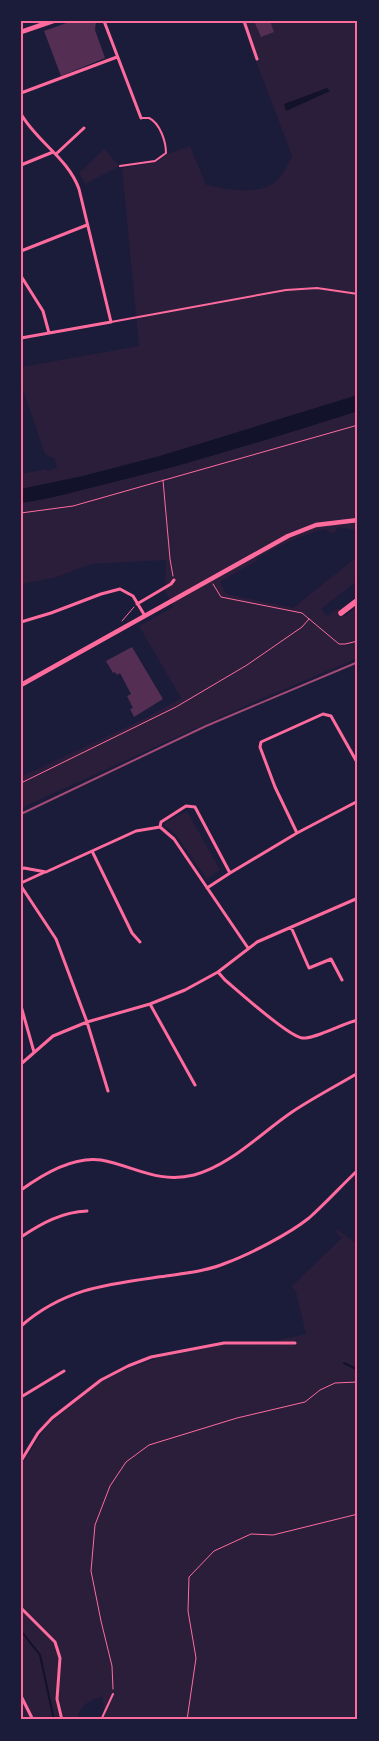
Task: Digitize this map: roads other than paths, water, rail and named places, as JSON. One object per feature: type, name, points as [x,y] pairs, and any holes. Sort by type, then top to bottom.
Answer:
[{"type":"highway","points":[[341,613],[358,600]]},
{"type":"main road","points":[[21,32],[53,21]]},
{"type":"street","points":[[104,21],[141,118]]},
{"type":"street","points":[[244,21],[257,59]]},
{"type":"street","points":[[21,94],[117,57]]},
{"type":"street","points":[[21,114],[75,178],[111,322],[21,338]]},
{"type":"street","points":[[21,165],[54,153],[84,128]]},
{"type":"street","points":[[21,251],[87,225]]},
{"type":"street","points":[[21,276],[40,306],[48,333]]},
{"type":"street","points":[[21,685],[288,536],[316,525],[358,520]]},
{"type":"street","points":[[137,604],[171,584],[174,580]]},
{"type":"street","points":[[21,622],[112,590],[126,591],[133,596],[144,616]]},
{"type":"street","points":[[297,833],[275,787],[260,747],[261,742],[323,714],[331,716],[358,764]]},
{"type":"street","points":[[207,889],[230,872],[297,833],[358,801]]},
{"type":"street","points":[[160,827],[161,822],[186,806],[195,808],[230,872]]},
{"type":"street","points":[[108,1091],[87,1022],[56,939],[21,885],[136,831],[160,827]]},
{"type":"street","points":[[160,827],[174,839],[248,948]]},
{"type":"street","points":[[92,851],[132,933],[140,942]]},
{"type":"street","points":[[21,869],[46,872]]},
{"type":"street","points":[[21,1064],[53,1036],[87,1022],[150,1004],[201,982],[218,972],[264,938],[358,898]]},
{"type":"street","points":[[291,927],[309,968],[331,959],[342,980]]},
{"type":"street","points":[[218,972],[224,980],[288,1031],[301,1038],[313,1036],[358,1020]]},
{"type":"street","points":[[150,1004],[195,1084]]},
{"type":"street","points":[[21,1006],[34,1052]]},
{"type":"street","points":[[21,1190],[47,1174],[82,1160],[101,1160],[152,1176],[175,1178],[195,1175],[233,1155],[293,1112],[358,1073]]},
{"type":"street","points":[[21,1326],[40,1311],[56,1302],[89,1289],[185,1274],[226,1263],[295,1228],[310,1217],[358,1170]]},
{"type":"street","points":[[21,1237],[54,1217],[73,1212],[87,1212]]},
{"type":"street","points":[[21,1461],[38,1433],[52,1418],[101,1380],[151,1356],[224,1343],[295,1343]]},
{"type":"street","points":[[21,1397],[64,1371]]},
{"type":"street","points":[[21,1608],[55,1642],[60,1658],[58,1699],[62,1720]]},
{"type":"street","points":[[21,1696],[33,1720]]},
{"type":"lane","points":[[120,166],[156,161],[166,153],[166,147],[158,125],[149,118],[141,118]]},
{"type":"lane","points":[[111,322],[286,290],[317,288],[358,294]]},
{"type":"lane","points":[[102,1720],[113,1694]]},
{"type":"waterway","points":[[344,1363],[358,1370]]},
{"type":"waterway","points":[[21,1631],[40,1655],[54,1720]]},
{"type":"railway","points":[[21,814],[206,726],[358,662]]}]
